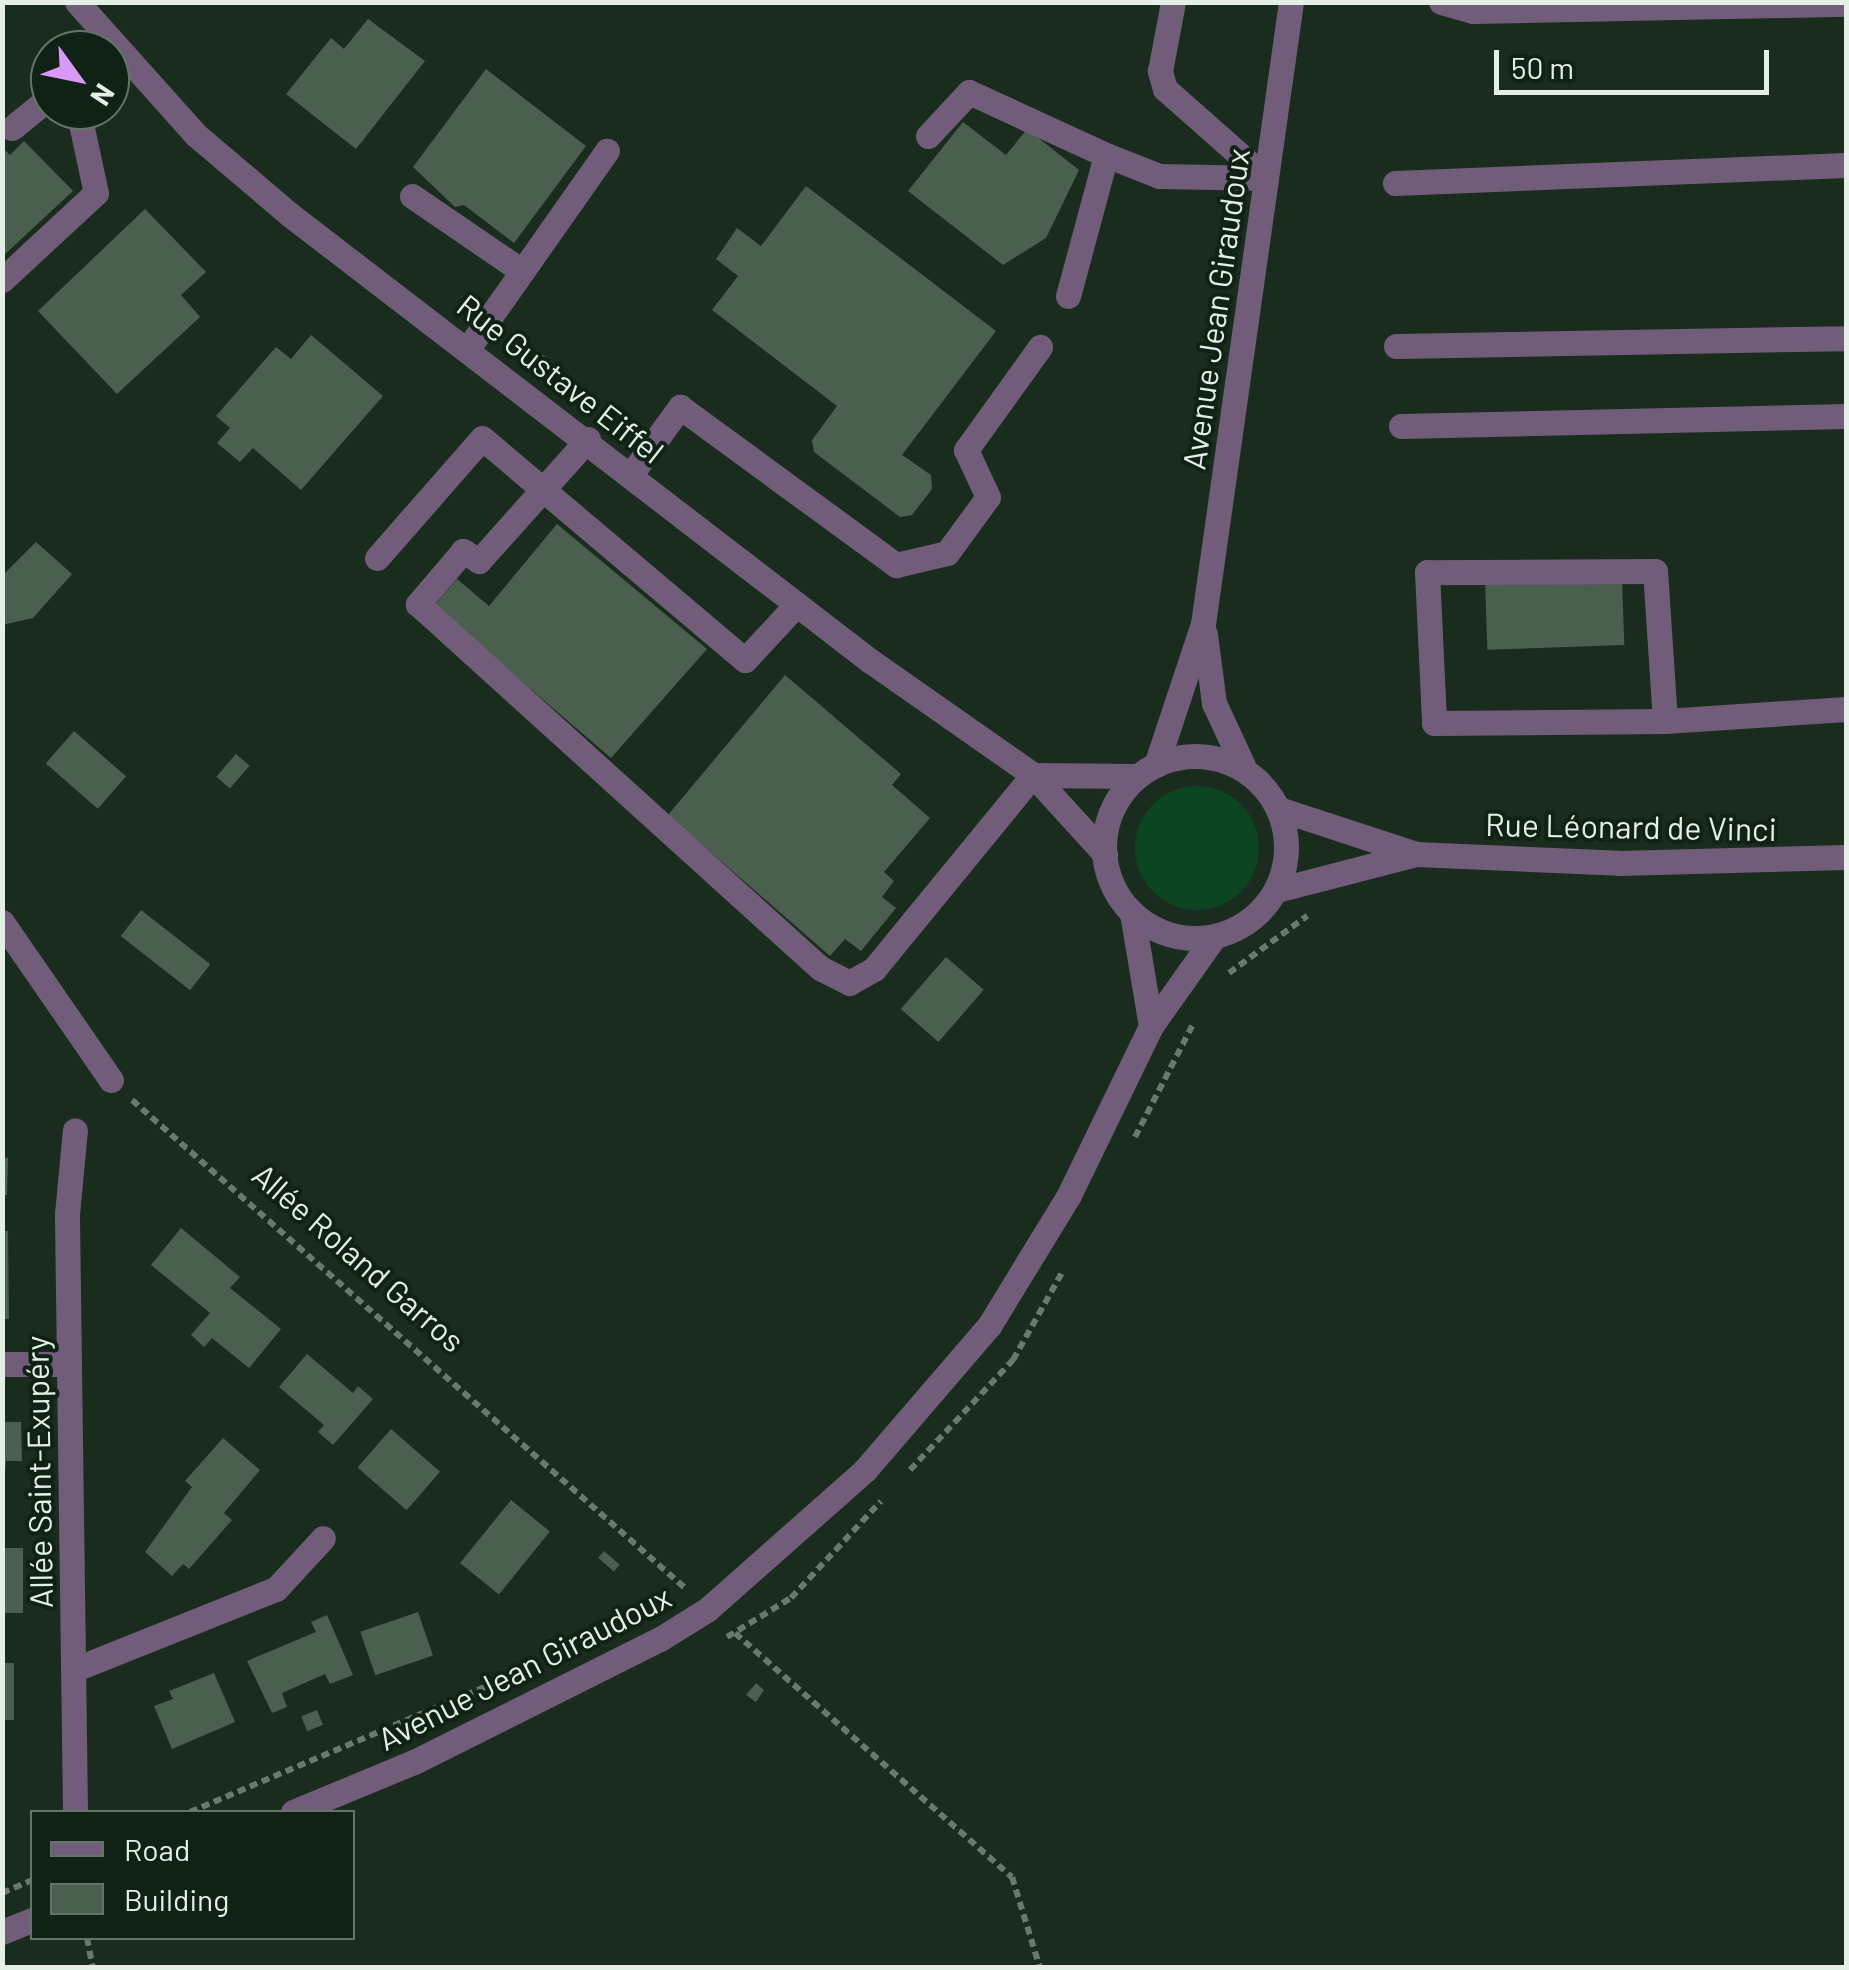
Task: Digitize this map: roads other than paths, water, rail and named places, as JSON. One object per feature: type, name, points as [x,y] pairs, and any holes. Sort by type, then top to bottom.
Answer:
[{"type":"street","name":"Rue Gustave Eiffel","points":[[77,2],[97,30]]},
{"type":"street","points":[[1173,2],[1160,70],[1166,89],[1266,178]]},
{"type":"street","name":"Avenue Jean Giraudoux","points":[[1147,771],[1204,624],[1291,2]]},
{"type":"street","points":[[1440,2],[1473,11],[1846,4]]},
{"type":"street","name":"Rue Gustave Eiffel","points":[[130,68],[196,135],[289,214],[470,347],[798,604],[1032,775],[1104,854]]},
{"type":"street","points":[[928,136],[970,92],[1159,176],[1266,178]]},
{"type":"street","points":[[12,128],[30,113]]},
{"type":"street","points":[[2,280],[96,193],[82,130]]},
{"type":"street","points":[[470,347],[606,152]]},
{"type":"street","points":[[1068,296],[1106,155]]},
{"type":"street","points":[[1395,184],[1846,165]]},
{"type":"street","points":[[412,196],[522,271]]},
{"type":"street","points":[[1396,346],[1846,338]]},
{"type":"street","points":[[632,473],[680,407],[896,565],[948,552],[988,497],[966,450],[1040,348]]},
{"type":"street","points":[[1401,426],[1846,416]]},
{"type":"street","points":[[377,558],[482,438],[745,660],[798,604]]},
{"type":"street","points":[[588,439],[479,561],[464,550],[418,604],[836,980],[861,981],[874,969],[1032,775],[1147,771],[1201,756],[1245,770],[1278,809],[1286,850],[1276,890],[1250,920],[1214,937],[1184,938],[1132,913],[1116,892],[1104,854],[1108,819],[1147,771]]},
{"type":"street","points":[[1666,721],[1655,572],[1428,572],[1434,723],[1666,721],[1846,708]]},
{"type":"street","name":"Avenue Jean Giraudoux","points":[[1204,624],[1214,703],[1245,770]]},
{"type":"street","name":"Rue Léonard de Vinci","points":[[1278,809],[1416,854],[1619,863],[1846,856]]},
{"type":"street","name":"Rue Léonard de Vinci","points":[[1276,890],[1416,854]]},
{"type":"street","points":[[1132,913],[1151,1026]]},
{"type":"street","points":[[2,922],[110,1080]]},
{"type":"street","name":"Avenue Jean Giraudoux","points":[[298,1810],[414,1762],[708,1609],[865,1470],[989,1326],[1069,1195],[1151,1026],[1214,937]]},
{"type":"street","name":"Allée Saint-Exupéry","points":[[75,1130],[67,1214],[75,1810]]},
{"type":"street","points":[[2,1364],[69,1364]]},
{"type":"street","points":[[73,1670],[276,1588],[323,1538]]},
{"type":"street","points":[[2,1932],[30,1921]]}]
